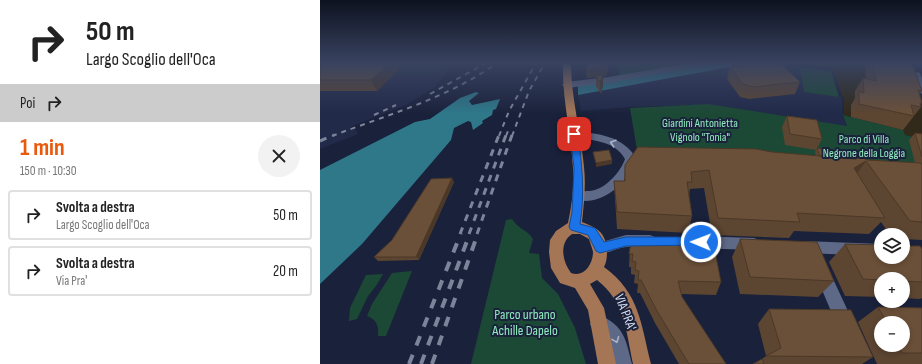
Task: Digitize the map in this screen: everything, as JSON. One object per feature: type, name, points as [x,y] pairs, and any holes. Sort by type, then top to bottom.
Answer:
[{"type":"main road","points":[[566,80],[578,161],[578,196],[574,227]]},
{"type":"main road","points":[[574,227],[591,232],[598,240],[600,248],[600,265],[588,277],[573,281],[563,278],[556,264],[556,246],[558,238],[563,232],[574,227]]},
{"type":"main road","name":"VIA PRA'","points":[[596,270],[611,281],[621,293],[630,314],[642,364]]},
{"type":"main road","points":[[579,280],[596,308],[607,364]]},
{"type":"street","points":[[566,86],[608,80]]},
{"type":"street","points":[[918,80],[922,91]]},
{"type":"street","points":[[574,134],[615,143],[623,147],[631,158]]},
{"type":"street","points":[[631,158],[644,158]]},
{"type":"street","points":[[578,196],[599,194],[610,186],[625,170],[631,158]]},
{"type":"street","points":[[600,248],[626,241],[663,242]]},
{"type":"street","points":[[686,242],[764,245]]},
{"type":"street","points":[[788,246],[874,250]]},
{"type":"street","points":[[812,247],[849,335]]},
{"type":"street","name":"VIA PRA'","points":[[599,324],[606,326],[616,337],[623,364]]},
{"type":"shaded area","points":[[320,80],[440,80],[435,87],[406,105],[350,127],[352,130],[355,129],[358,134],[320,149]]},
{"type":"shaded area","points":[[613,80],[659,80],[578,95],[578,86]]},
{"type":"shaded area","points":[[659,80],[802,80],[804,92],[842,97],[843,115],[847,127],[707,105],[630,107],[581,111],[578,95]]},
{"type":"shaded area","points":[[837,80],[916,80],[922,99],[922,139],[905,135],[886,125],[843,115],[844,101]]},
{"type":"shaded area","points":[[476,92],[479,93],[469,101],[472,105],[500,99],[496,109],[493,110],[492,115],[482,121],[483,123],[473,130],[471,122],[468,121],[454,128],[451,140],[362,244],[320,284],[320,170],[415,122],[430,119],[460,98]]},
{"type":"green space","points":[[802,80],[834,80],[839,97],[804,92]]},
{"type":"green space","points":[[708,104],[847,126],[843,115],[903,130],[905,135],[922,139],[922,177],[638,156],[630,108]]},
{"type":"green space","name":"Parco urbano Achille Dapelo","points":[[512,219],[533,239],[529,253],[539,254],[542,278],[558,294],[575,328],[586,364],[471,364],[506,220]]},
{"type":"green space","points":[[412,271],[386,336],[378,336],[377,324],[373,319],[367,316],[372,304],[392,273]]},
{"type":"green space","points":[[383,274],[368,296],[357,319],[349,321],[350,308],[366,275]]},
{"type":"building","points":[[740,80],[798,80],[800,82],[753,87],[743,84]]},
{"type":"building","points":[[863,80],[918,80],[922,91],[918,90],[922,103],[920,103],[921,107],[911,105],[914,116],[859,104],[859,91],[864,93]]},
{"type":"building","points":[[787,116],[817,120],[822,139],[790,134]]},
{"type":"building","points":[[915,133],[922,134],[922,157]]},
{"type":"building","points":[[638,147],[756,149],[772,152],[856,159],[861,157],[867,160],[920,163],[922,164],[922,222],[910,221],[866,161],[854,168],[885,218],[797,213],[800,222],[718,218],[709,170],[691,172],[692,182],[687,182],[692,216],[617,212],[614,181],[625,181],[625,165]]},
{"type":"building","points":[[817,148],[851,153],[855,159],[820,156]]},
{"type":"building","points":[[609,150],[612,160],[596,163],[593,152]]},
{"type":"building","points":[[452,178],[416,257],[374,257],[392,240],[431,179]]},
{"type":"building","points":[[740,239],[817,242],[834,281],[750,277]]},
{"type":"building","points":[[636,240],[713,241],[721,282],[678,281],[682,297],[726,364],[689,364],[657,311],[641,280],[638,280],[639,271],[635,270],[636,262],[632,261],[633,254],[629,254],[630,248]]},
{"type":"building","points":[[845,244],[874,245],[874,264],[910,264],[910,246],[920,246],[922,249],[922,282],[910,281],[910,272],[874,272],[874,280],[863,279]]},
{"type":"building","points":[[879,308],[922,308],[922,353],[902,352],[910,352],[910,316],[883,316]]},
{"type":"building","points":[[769,309],[851,310],[873,357],[766,356],[781,348]]},
{"type":"building","points":[[762,359],[764,364],[753,364]]},
{"type":"railway","points":[[430,94],[455,80]]},
{"type":"railway","points":[[332,136],[417,105],[469,80]]},
{"type":"railway","points":[[499,136],[509,111],[526,80]]},
{"type":"railway","points":[[512,136],[529,91],[535,80]]},
{"type":"railway","points":[[374,115],[396,105]]},
{"type":"railway","points":[[506,136],[508,131]]},
{"type":"railway","points":[[320,141],[334,135]]},
{"type":"railway","points":[[460,234],[499,135]]},
{"type":"railway","points":[[469,234],[506,135]]},
{"type":"railway","points":[[477,234],[512,135]]},
{"type":"railway","points":[[409,364],[461,233]]},
{"type":"railway","points":[[421,364],[470,233]]},
{"type":"railway","points":[[432,364],[478,233]]},
{"type":"route","points":[[574,134],[579,168],[577,212],[574,227],[588,230],[595,235],[600,248],[613,243],[626,241],[701,242]]},
{"type":"park label","name":"Giardini Antonietta Vignolo \"Tonia\"","points":[[700,130]]},
{"type":"park label","name":"Parco di Villa Negrone della Loggia","points":[[864,146]]}]
